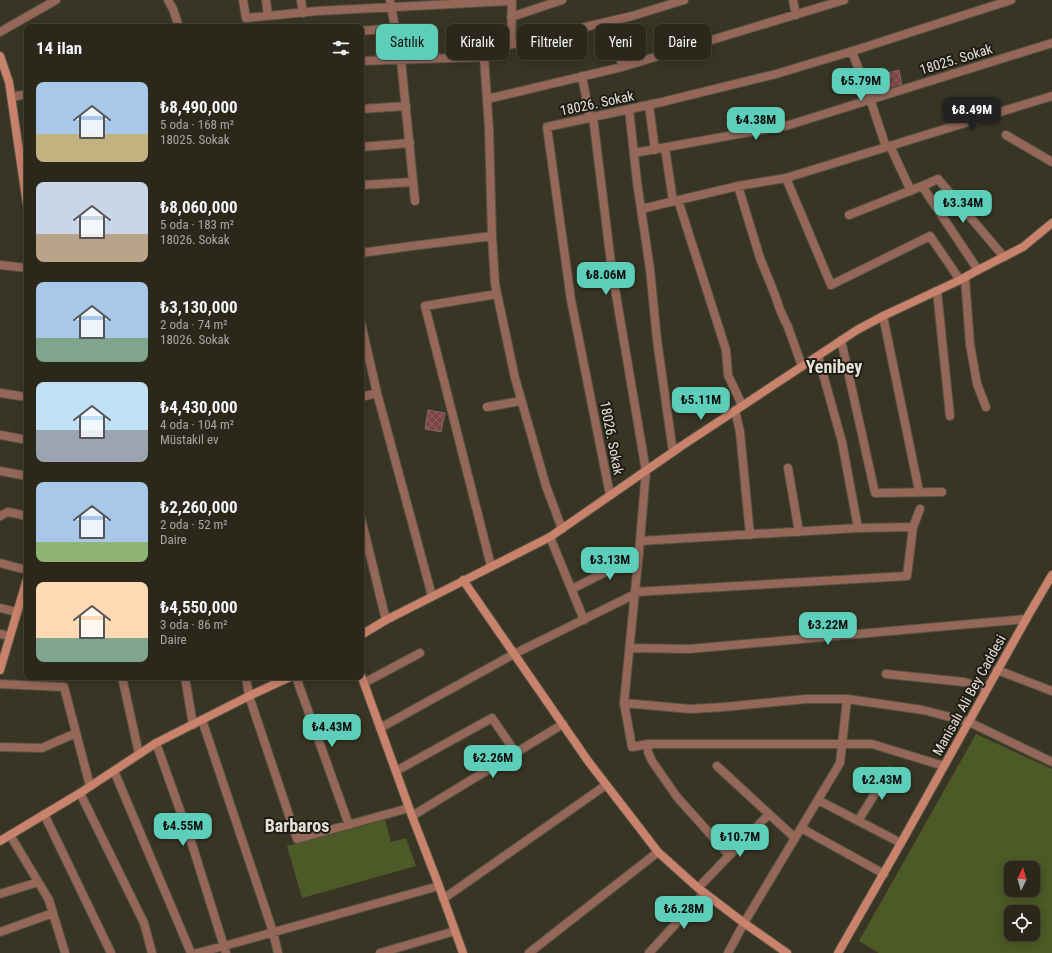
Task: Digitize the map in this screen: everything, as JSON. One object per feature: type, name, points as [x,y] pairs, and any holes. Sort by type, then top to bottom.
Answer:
[{"type":"main road","points":[[0,56],[10,82],[24,166]]},
{"type":"main road","points":[[364,633],[432,596],[550,537],[735,410],[841,340],[884,316],[962,279],[1023,247],[1052,223]]},
{"type":"main road","name":"Manisalı Ali Bey Caddesi","points":[[838,953],[1052,575]]},
{"type":"main road","points":[[463,580],[588,761],[658,852],[701,890],[744,924],[787,953]]},
{"type":"main road","points":[[0,670],[24,589]]},
{"type":"main road","points":[[0,841],[80,793],[156,743],[284,680]]},
{"type":"main road","points":[[362,680],[463,953]]},
{"type":"street","points":[[0,32],[56,0]]},
{"type":"street","points":[[168,0],[178,24]]},
{"type":"street","points":[[243,0],[246,18],[351,9],[390,3],[512,1],[511,44],[632,16],[684,0]]},
{"type":"street","points":[[266,0],[268,16]]},
{"type":"street","points":[[301,0],[303,13]]},
{"type":"street","points":[[350,0],[351,9]]},
{"type":"street","points":[[511,17],[562,0]]},
{"type":"street","points":[[793,0],[796,15]]},
{"type":"street","points":[[487,99],[622,67],[844,0]]},
{"type":"street","name":"18026. Sokak","points":[[610,495],[571,300],[547,127],[649,105],[776,74],[852,52],[1011,0]]},
{"type":"street","points":[[390,3],[394,24]]},
{"type":"street","points":[[615,20],[622,67]]},
{"type":"street","points":[[364,31],[376,30]]},
{"type":"street","name":"18025. Sokak","points":[[634,153],[789,125],[1052,43]]},
{"type":"street","points":[[852,52],[888,147],[911,191]]},
{"type":"street","points":[[364,61],[401,60],[415,201]]},
{"type":"street","points":[[484,60],[489,129],[495,284],[521,401],[546,486],[562,529]]},
{"type":"street","points":[[582,76],[591,118],[612,271],[646,471],[624,703],[632,747],[648,744],[872,744],[944,766]]},
{"type":"street","points":[[12,97],[24,95]]},
{"type":"street","points":[[641,209],[738,186],[786,178],[1052,96]]},
{"type":"street","points":[[649,105],[655,150]]},
{"type":"street","points":[[364,109],[406,106]]},
{"type":"street","points":[[629,109],[650,269],[657,340],[673,452]]},
{"type":"street","points":[[1006,135],[1052,162]]},
{"type":"street","points":[[364,146],[410,143]]},
{"type":"street","points":[[665,148],[675,201],[726,350],[728,375],[742,406]]},
{"type":"street","points":[[786,178],[831,285],[930,236],[962,279],[970,344],[977,384],[986,407]]},
{"type":"street","points":[[849,215],[938,179],[1004,257]]},
{"type":"street","points":[[364,185],[413,182]]},
{"type":"street","points":[[738,186],[760,258],[802,366]]},
{"type":"street","points":[[922,186],[978,270]]},
{"type":"street","points":[[364,253],[492,236]]},
{"type":"street","points":[[0,265],[24,268]]},
{"type":"street","points":[[937,291],[950,416]]},
{"type":"street","points":[[491,566],[425,306],[497,294]]},
{"type":"street","points":[[884,316],[918,486]]},
{"type":"street","points":[[364,336],[377,393],[432,596]]},
{"type":"street","points":[[841,340],[875,493],[942,492]]},
{"type":"street","points":[[818,356],[842,442],[858,528]]},
{"type":"street","points":[[0,393],[24,397]]},
{"type":"street","points":[[364,396],[377,393]]},
{"type":"street","points":[[487,407],[521,401]]},
{"type":"street","points":[[735,410],[740,432],[750,536]]},
{"type":"street","points":[[0,435],[24,439]]},
{"type":"street","points":[[788,468],[799,532]]},
{"type":"street","points":[[0,471],[24,475]]},
{"type":"street","points":[[380,728],[514,654],[635,593],[907,576],[913,527],[920,509]]},
{"type":"street","points":[[0,516],[8,512],[24,515]]},
{"type":"street","points":[[640,542],[858,528],[913,527]]},
{"type":"street","points":[[364,530],[386,620]]},
{"type":"street","points":[[550,537],[584,620]]},
{"type":"street","points":[[572,589],[639,555]]},
{"type":"street","points":[[0,563],[24,569]]},
{"type":"street","points":[[0,608],[17,612]]},
{"type":"street","points":[[630,648],[689,648],[1026,619]]},
{"type":"street","points":[[0,634],[9,636]]},
{"type":"street","points":[[364,678],[420,653]]},
{"type":"street","points":[[997,670],[1052,691]]},
{"type":"street","points":[[886,674],[964,682],[987,688]]},
{"type":"street","points":[[123,680],[139,754]]},
{"type":"street","points":[[186,680],[193,725]]},
{"type":"street","points":[[246,680],[249,696],[297,839],[409,808]]},
{"type":"street","points":[[297,680],[349,825]]},
{"type":"street","points":[[0,684],[64,687],[90,786]]},
{"type":"street","points":[[624,703],[690,709],[806,699],[847,699],[923,710],[968,722],[1052,762]]},
{"type":"street","points":[[728,953],[840,763],[847,699]]},
{"type":"street","points":[[396,771],[492,718],[516,753]]},
{"type":"street","points":[[202,720],[273,932],[278,953]]},
{"type":"street","points":[[412,816],[562,724]]},
{"type":"street","points":[[0,747],[42,748],[76,733]]},
{"type":"street","points":[[156,743],[191,841],[225,950]]},
{"type":"street","points":[[648,744],[648,752],[652,761],[678,797],[729,855]]},
{"type":"street","points":[[717,766],[795,838]]},
{"type":"street","points":[[114,771],[191,953]]},
{"type":"street","points":[[858,821],[889,771]]},
{"type":"street","points":[[443,899],[606,785]]},
{"type":"street","points":[[80,793],[144,923],[152,953]]},
{"type":"street","points":[[818,800],[901,843]]},
{"type":"street","points":[[44,814],[111,953]]},
{"type":"street","points":[[649,953],[729,855],[769,814]]},
{"type":"street","points":[[802,828],[884,874]]},
{"type":"street","points":[[10,835],[48,900],[65,953]]},
{"type":"street","points":[[529,953],[658,852]]},
{"type":"street","points":[[0,894],[38,882]]},
{"type":"street","points":[[197,953],[225,950],[273,932],[439,886]]},
{"type":"street","points":[[0,932],[53,913]]},
{"type":"street","points":[[380,953],[455,932]]},
{"type":"green space","points":[[976,734],[1052,769],[1052,953],[879,953],[859,941]]},
{"type":"green space","points":[[385,820],[391,842],[406,838],[416,866],[302,898],[287,846]]},
{"type":"building","points":[[899,70],[902,86],[874,94],[872,77]]},
{"type":"building","points":[[428,410],[445,413],[441,432],[425,429]]},
{"type":"district","name":"Yenibey","points":[[834,366]]},
{"type":"district","name":"Barbaros","points":[[297,825]]}]
